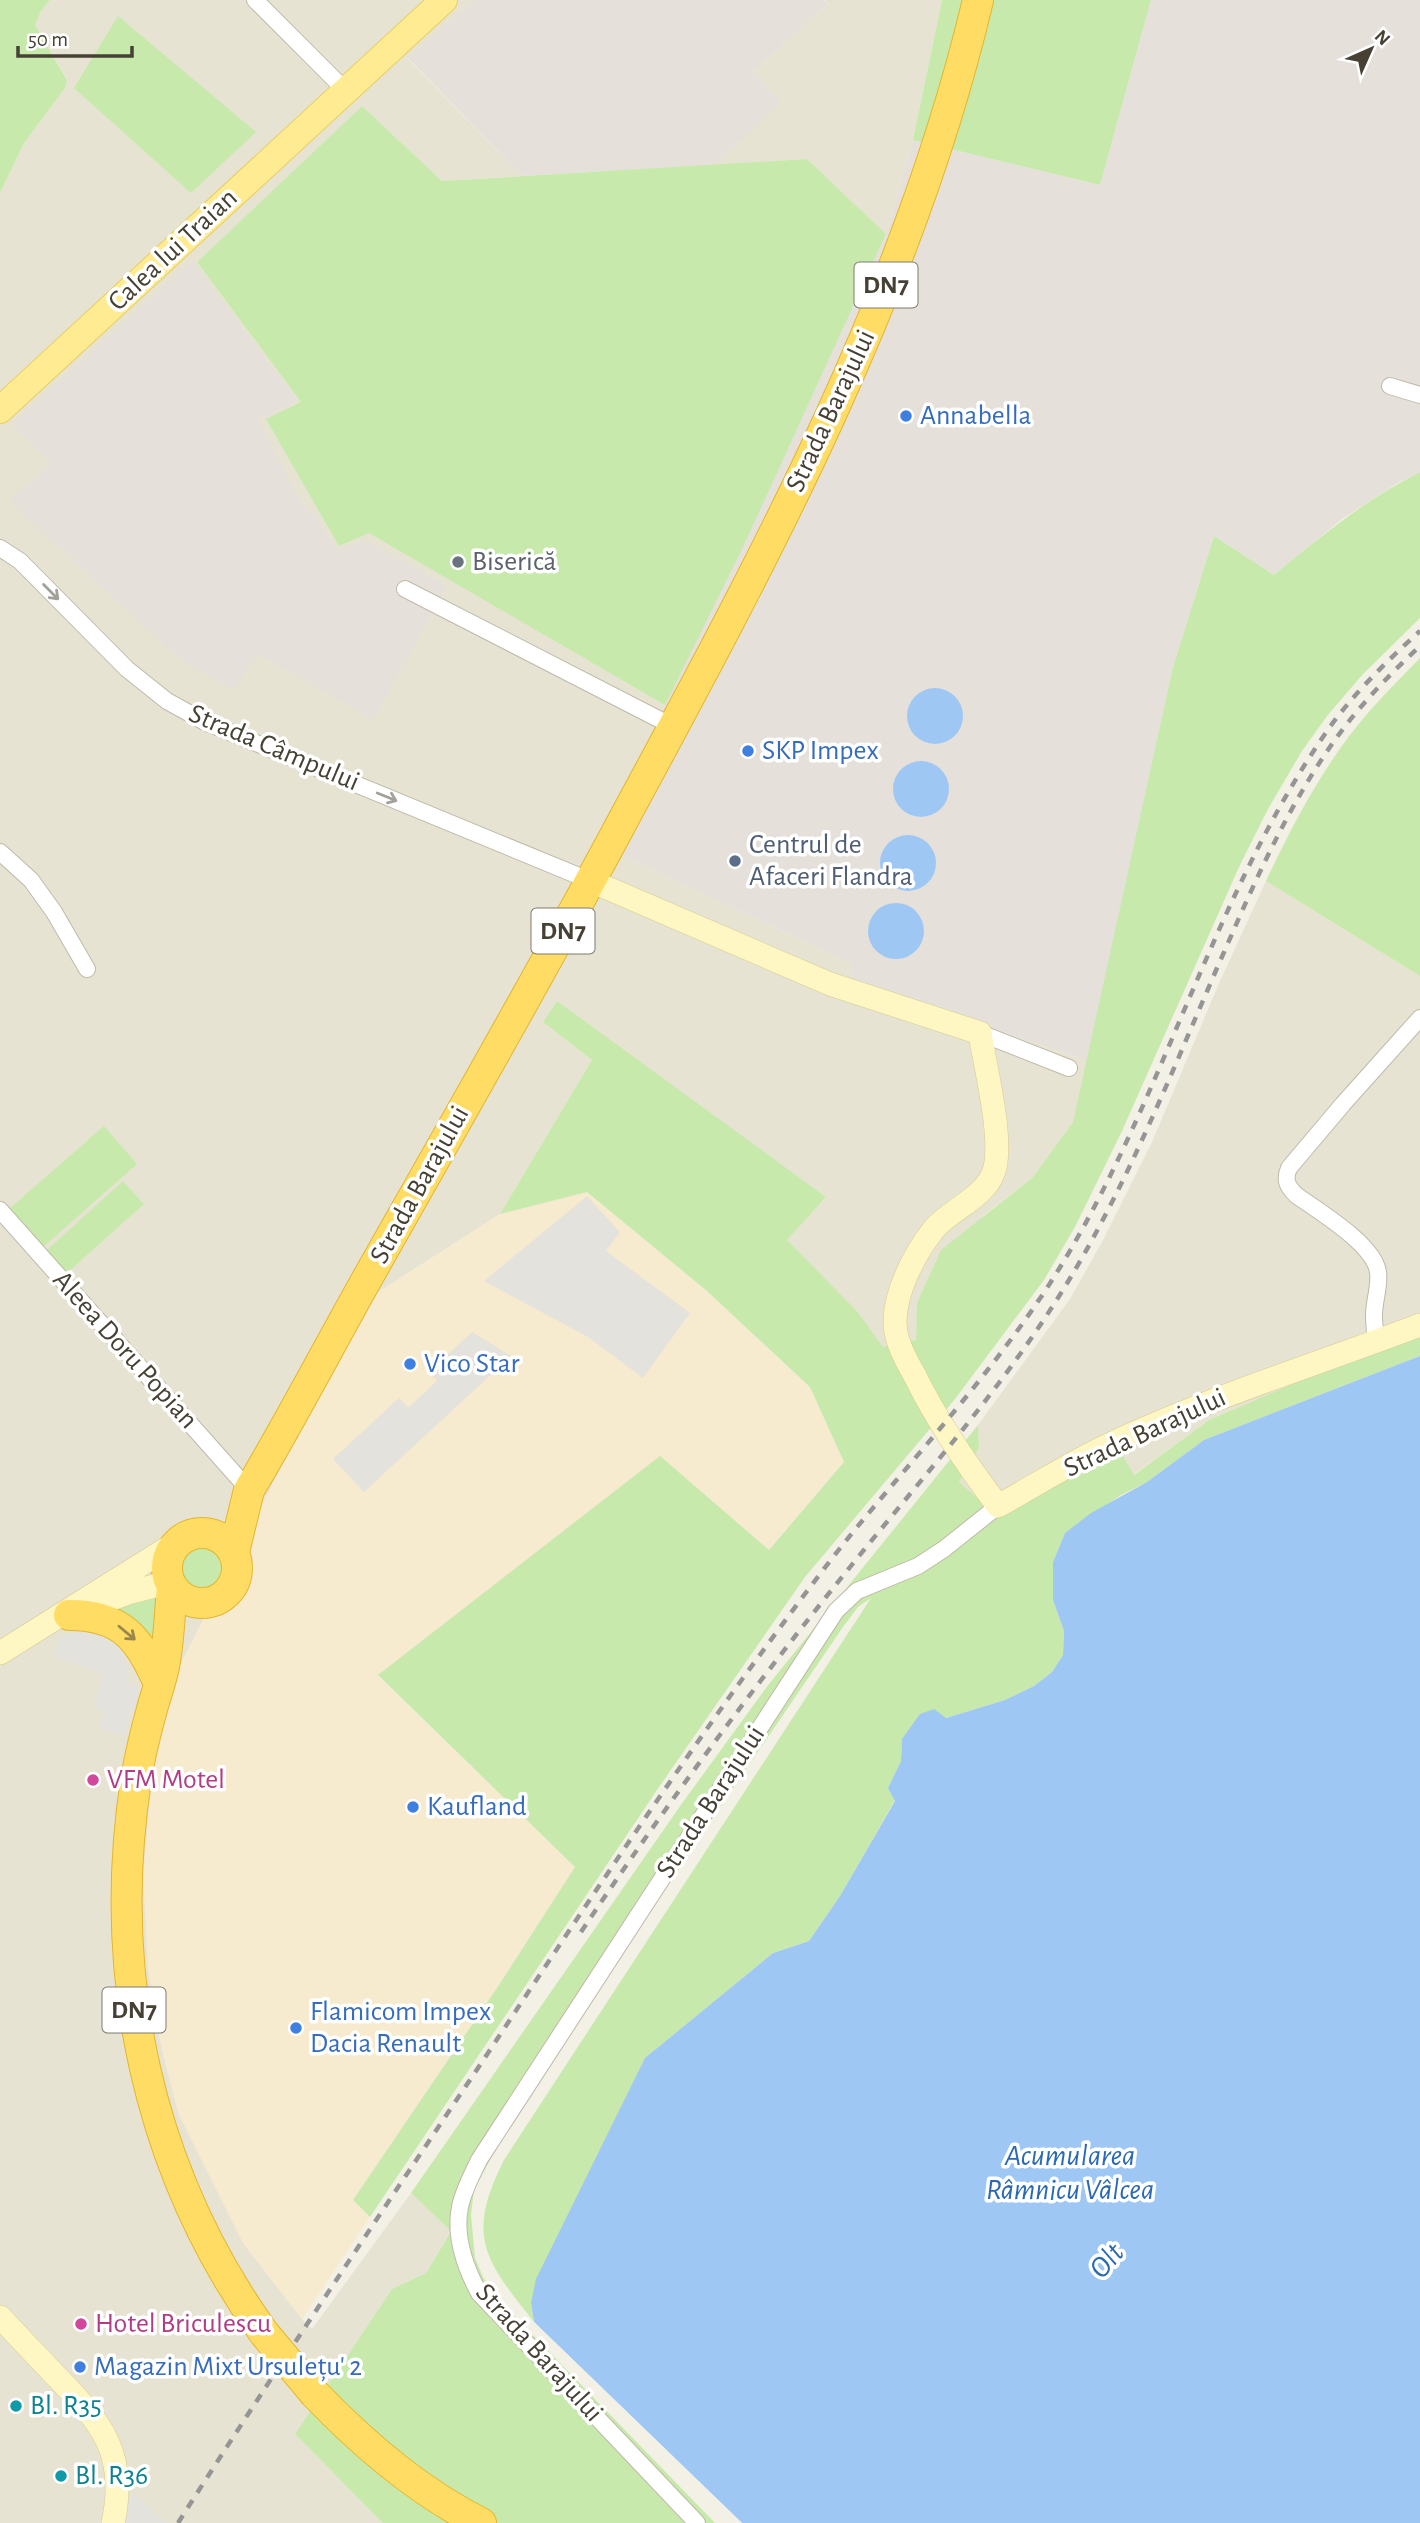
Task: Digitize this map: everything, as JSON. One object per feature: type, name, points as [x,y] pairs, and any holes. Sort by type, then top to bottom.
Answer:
[{"type":"highway","name":"Strada Barajului","points":[[234,1552],[249,1490],[591,881],[674,727],[825,429],[858,357],[936,152],[978,0]]},
{"type":"highway","name":"Strada Barajului","points":[[189,1536],[249,1490]]},
{"type":"highway","points":[[189,1536],[218,1536],[234,1552]]},
{"type":"highway","name":"DN7","points":[[189,1536],[173,1547],[168,1558],[167,1570],[171,1585],[162,1674],[136,1777],[128,1846],[127,1943],[138,2039],[151,2096],[180,2184],[223,2273],[264,2333],[315,2394],[384,2458],[442,2500],[481,2523]]},
{"type":"highway","name":"DN7","points":[[162,1674],[188,1631],[230,1591],[238,1572],[234,1552]]},
{"type":"highway","points":[[171,1585],[179,1595],[197,1604],[217,1601]]},
{"type":"highway","points":[[69,1615],[100,1618],[123,1628],[162,1674]]},
{"type":"main road","name":"Calea lui Traian","points":[[0,410],[444,0]]},
{"type":"street","points":[[255,0],[346,91]]},
{"type":"street","points":[[1390,386],[1420,395]]},
{"type":"street","name":"Strada Câmpului","points":[[0,548],[20,561],[127,669],[167,701],[205,722],[591,881]]},
{"type":"street","points":[[405,589],[674,727]]},
{"type":"street","points":[[0,852],[31,880],[54,912],[87,969]]},
{"type":"street","points":[[591,881],[830,984],[979,1034],[1069,1068]]},
{"type":"street","points":[[1376,1342],[1376,1265],[1352,1236],[1296,1195],[1289,1188],[1286,1177],[1289,1168],[1420,1018]]},
{"type":"street","points":[[979,1034],[995,1131],[995,1170],[984,1187],[948,1215],[923,1245],[902,1288],[895,1322],[901,1348],[930,1406],[964,1461],[998,1506]]},
{"type":"street","name":"Aleea Doru Popian","points":[[0,1209],[249,1490]]},
{"type":"street","name":"Strada Barajului","points":[[697,2523],[479,2293],[467,2271],[460,2208],[479,2160],[835,1611],[857,1591],[898,1576],[927,1561],[998,1506],[1103,1448],[1212,1400],[1420,1325]]},
{"type":"street","points":[[0,1653],[189,1536]]},
{"type":"street","points":[[42,1627],[131,1592],[171,1585]]},
{"type":"street","points":[[0,2317],[99,2423],[111,2447],[118,2478],[113,2523]]},
{"type":"shaded area","points":[[50,0],[473,0],[408,59],[522,176],[442,181],[362,106],[197,262],[301,402],[369,532],[692,720],[621,855],[852,964],[852,981],[1088,1061],[1073,1122],[1033,1177],[984,1215],[917,1303],[916,1340],[883,1348],[857,1311],[786,1240],[826,1197],[556,1002],[543,1022],[592,1060],[500,1214],[377,1293],[281,1468],[179,1667],[243,2243],[312,2329],[411,2193],[451,2230],[426,2273],[392,2289],[295,2434],[383,2523],[0,2523],[0,193],[24,143],[65,88],[67,79],[35,25]]},
{"type":"shaded area","points":[[473,0],[824,0],[828,4],[753,72],[781,102],[716,165],[522,176],[408,58]]},
{"type":"shaded area","points":[[825,0],[942,0],[913,140],[886,234],[807,159],[716,165],[780,102],[753,72],[828,4]]},
{"type":"shaded area","points":[[1151,0],[1420,0],[1420,472],[1396,484],[1342,519],[1274,575],[1214,536],[1173,667],[1088,1061],[852,981],[852,964],[621,855],[691,720],[665,705],[886,234],[913,140],[1100,185]]},
{"type":"shaded area","points":[[192,260],[298,401],[258,419],[302,505],[315,515],[336,550],[365,540],[447,586],[373,720],[258,654],[235,690],[184,663],[9,501],[51,463],[12,424]]},
{"type":"shaded area","points":[[1266,881],[1420,976],[1420,1333],[1209,1420],[1133,1475],[1118,1448],[997,1515],[959,1482],[979,1448],[978,1425],[1070,1299],[1103,1240],[1152,1142],[1220,981]]},
{"type":"shaded area","points":[[587,1192],[707,1291],[810,1387],[844,1462],[769,1550],[378,1676],[575,1867],[499,1985],[353,2200],[370,2217],[302,2319],[243,2243],[178,2113],[161,2046],[148,1970],[143,1876],[154,1755],[179,1667],[281,1468],[377,1293],[500,1214]]},
{"type":"shaded area","points":[[587,1196],[620,1232],[606,1251],[690,1313],[643,1378],[588,1337],[484,1281]]},
{"type":"shaded area","points":[[472,1332],[511,1356],[364,1492],[333,1459],[399,1398],[408,1408],[437,1381],[429,1372]]},
{"type":"shaded area","points":[[77,1625],[123,1646],[121,1652],[129,1668],[125,1681],[139,1686],[125,1736],[99,1728],[105,1711],[93,1707],[104,1675],[53,1655],[60,1638],[74,1630]]},
{"type":"shaded area","points":[[131,2492],[165,2523],[122,2523],[126,2497]]},
{"type":"green space","points":[[0,0],[50,0],[35,25],[67,80],[65,88],[24,143],[0,193]]},
{"type":"green space","points":[[942,0],[1151,0],[1100,185],[913,140]]},
{"type":"green space","points":[[118,16],[256,132],[191,193],[74,88]]},
{"type":"green space","points":[[362,106],[442,181],[807,159],[886,234],[743,547],[665,705],[369,533],[339,546],[266,419],[301,402],[197,262]]},
{"type":"green space","points":[[1420,472],[1420,618],[1363,674],[1327,716],[1302,751],[1268,809],[1239,867],[1122,1131],[1075,1227],[1044,1280],[955,1399],[805,1577],[659,1787],[370,2217],[353,2200],[499,1985],[575,1867],[378,1675],[660,1456],[769,1550],[844,1462],[810,1387],[707,1291],[587,1192],[500,1214],[592,1060],[543,1022],[557,1001],[826,1197],[787,1240],[857,1311],[883,1347],[916,1340],[917,1303],[941,1250],[1033,1177],[1073,1122],[1173,667],[1214,536],[1274,575],[1362,506]]},
{"type":"green space","points":[[1420,658],[1420,976],[1266,881],[1304,806],[1338,752],[1366,715]]},
{"type":"green space","points":[[104,1126],[137,1164],[42,1248],[8,1210]]},
{"type":"green space","points":[[123,1181],[144,1204],[67,1273],[47,1250]]},
{"type":"green space","points":[[1420,1333],[1420,1356],[1204,1440],[1147,1482],[1121,1495],[1065,1533],[1053,1562],[1053,1600],[1064,1631],[1063,1655],[1052,1672],[1034,1686],[1005,1700],[946,1718],[902,1739],[901,1761],[888,1788],[895,1800],[840,1896],[809,1941],[773,1953],[645,2058],[531,2303],[534,2322],[503,2281],[486,2247],[483,2229],[485,2209],[504,2160],[871,1598],[858,1607],[843,1627],[665,1888],[497,2147],[474,2190],[471,2215],[475,2258],[483,2277],[500,2301],[715,2523],[383,2523],[295,2434],[392,2289],[426,2273],[451,2231],[411,2193],[683,1802],[769,1684],[978,1425],[979,1448],[959,1482],[997,1515],[1118,1447],[1134,1475],[1209,1420]]},
{"type":"green space","points":[[203,1545],[219,1552],[226,1568],[219,1584],[203,1591],[187,1584],[180,1568],[187,1552]]},
{"type":"green space","points":[[163,1596],[152,1647],[105,1612],[125,1603]]},
{"type":"water","points":[[935,688],[950,693],[958,701],[963,716],[958,731],[950,739],[935,744],[920,739],[912,731],[907,716],[912,701],[920,693]]},
{"type":"water","points":[[921,761],[936,766],[944,774],[949,789],[944,804],[936,812],[921,817],[906,812],[898,804],[893,789],[898,774],[906,766]]},
{"type":"water","points":[[908,835],[919,837],[928,843],[934,852],[934,874],[928,883],[919,889],[908,891],[897,889],[888,883],[882,874],[880,863],[882,852],[888,843],[897,837]]},
{"type":"water","points":[[896,903],[911,908],[919,916],[924,931],[919,946],[911,954],[896,959],[881,954],[873,946],[868,931],[873,916],[881,908]]},
{"type":"water","name":"Acumularea Râmnicu Vâlcea","points":[[1420,1356],[1420,2523],[742,2523],[534,2322],[531,2303],[536,2279],[645,2058],[773,1953],[809,1941],[840,1896],[895,1801],[888,1788],[901,1761],[902,1739],[920,1714],[934,1709],[946,1718],[1005,1700],[1034,1686],[1052,1672],[1063,1655],[1064,1631],[1053,1600],[1053,1562],[1065,1533],[1091,1513],[1147,1482],[1204,1440]]},
{"type":"pier","points":[[530,2317],[742,2523],[737,2523],[532,2325]]},
{"type":"railway","points":[[178,2523],[365,2236],[709,1726],[825,1568],[976,1384],[1045,1291],[1085,1224],[1121,1154],[1215,938],[1248,867],[1285,798],[1327,731],[1348,704],[1420,631]]},
{"type":"railway","points":[[581,1932],[648,1834],[753,1691],[997,1386],[1046,1316],[1114,1199],[1252,890],[1290,812],[1320,761],[1346,725],[1420,646]]},
{"type":"place","name":"Annabella","points":[[906,416]]},
{"type":"place","name":"Biserică","points":[[458,562]]},
{"type":"place","name":"SKP Impex","points":[[748,751]]},
{"type":"place","name":"Centrul de Afaceri Flandra","points":[[735,861]]},
{"type":"place","name":"Vico Star","points":[[410,1364]]},
{"type":"place","name":"VFM Motel","points":[[93,1780]]},
{"type":"place","name":"Kaufland","points":[[413,1807]]},
{"type":"place","name":"Flamicom Impex Dacia Renault","points":[[296,2028]]},
{"type":"place","name":"Hotel Briculescu","points":[[81,2324]]},
{"type":"place","name":"Magazin Mixt Ursulețu' 2","points":[[80,2367]]},
{"type":"place","name":"Bl. R35","points":[[16,2406]]},
{"type":"place","name":"Bl. R36","points":[[61,2476]]},
{"type":"water label","name":"Olt","points":[[1107,2261]]}]
